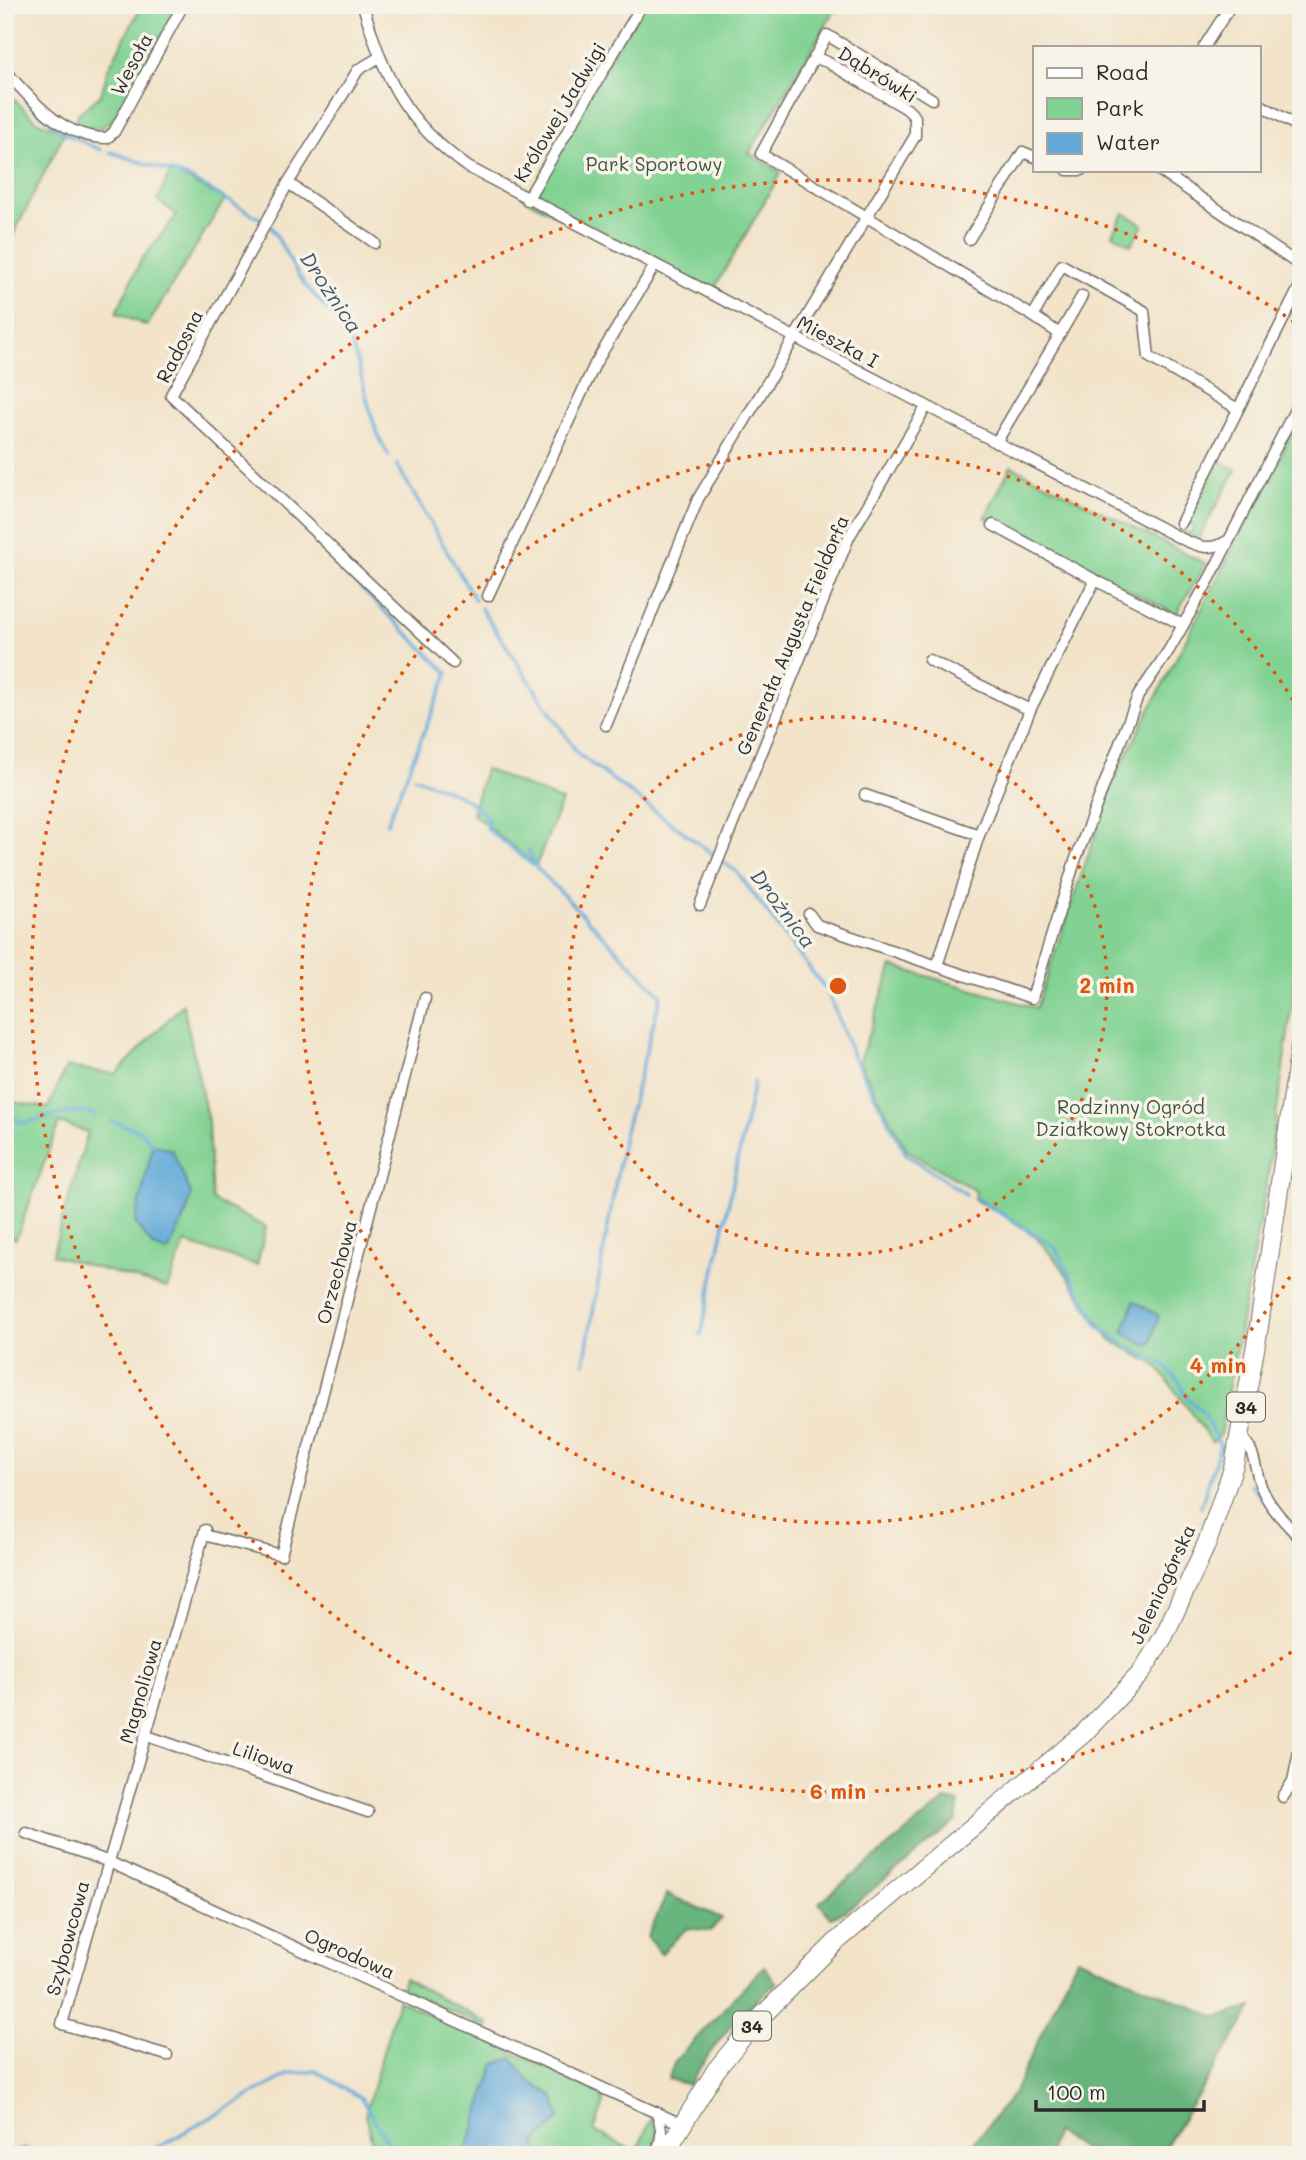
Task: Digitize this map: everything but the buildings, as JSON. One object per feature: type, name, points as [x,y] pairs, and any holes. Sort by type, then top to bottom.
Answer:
[{"type":"main road","name":"Jeleniogórska","points":[[681,2123],[716,2070],[750,2028],[795,1982],[837,1941],[1084,1733],[1141,1673],[1164,1636],[1207,1543],[1240,1436],[1301,1040]]},
{"type":"main road","name":"34","points":[[664,2155],[681,2123]]},
{"type":"street","name":"Wesoła","points":[[5,71],[49,117],[82,135],[107,138],[114,132],[183,5]]},
{"type":"street","name":"Mieszka I","points":[[363,5],[378,58],[403,104],[431,139],[468,167],[527,201],[1199,547],[1211,548],[1229,540]]},
{"type":"street","name":"Królowej Jadwigi","points":[[527,201],[642,5]]},
{"type":"street","points":[[1205,46],[1231,5]]},
{"type":"street","points":[[816,58],[827,35],[932,99]]},
{"type":"street","name":"Radosna","points":[[378,58],[358,70],[288,183],[171,395],[453,663]]},
{"type":"street","name":"Dąbrówki","points":[[606,725],[698,499],[915,136],[915,117],[907,109],[816,58],[761,153],[866,217]]},
{"type":"street","points":[[1260,105],[1301,128]]},
{"type":"street","points":[[970,239],[1023,152],[1033,156]]},
{"type":"street","points":[[1162,172],[1301,266]]},
{"type":"street","points":[[288,183],[375,243]]},
{"type":"street","points":[[866,217],[1060,334]]},
{"type":"street","points":[[488,596],[596,364],[655,265]]},
{"type":"street","points":[[1033,316],[1062,265],[1144,311],[1149,357],[1238,409]]},
{"type":"street","points":[[1181,523],[1301,284]]},
{"type":"street","points":[[996,443],[1082,296]]},
{"type":"street","points":[[809,914],[817,925],[1032,998],[1075,862],[1138,696],[1183,625],[1301,398]]},
{"type":"street","name":"Generała Augusta Fieldorfa","points":[[700,905],[849,537],[926,407]]},
{"type":"street","points":[[993,525],[1183,625]]},
{"type":"street","points":[[937,966],[979,835],[1030,710],[1096,580]]},
{"type":"street","points":[[929,660],[1030,710]]},
{"type":"street","points":[[865,795],[979,835]]},
{"type":"street","name":"Orzechowa","points":[[204,1533],[281,1555],[425,998]]},
{"type":"street","points":[[1240,1436],[1248,1442],[1262,1490],[1275,1511],[1301,1539]]},
{"type":"street","name":"Magnoliowa","points":[[107,1861],[147,1736],[204,1533]]},
{"type":"street","name":"Liliowa","points":[[147,1736],[368,1812]]},
{"type":"street","points":[[1283,1797],[1293,1781],[1301,1742]]},
{"type":"street","name":"Ogrodowa","points":[[26,1833],[107,1861],[681,2123]]},
{"type":"street","name":"Szybowcowa","points":[[107,1861],[62,2024],[167,2055]]},
{"type":"street","points":[[655,2155],[662,2138],[662,2125],[656,2112]]},
{"type":"green space","points":[[142,5],[179,5],[118,114],[103,127],[84,129],[75,123],[79,113],[101,95],[108,69]]},
{"type":"green space","name":"Park Sportowy","points":[[640,5],[838,5],[749,153],[781,173],[714,289],[655,265],[527,200]]},
{"type":"green space","points":[[5,91],[38,122],[65,132],[5,251]]},
{"type":"green space","points":[[171,171],[225,199],[147,326],[116,313],[141,260],[177,215],[157,200]]},
{"type":"green space","points":[[1124,213],[1143,225],[1131,245],[1112,234]]},
{"type":"green space","name":"Rodzinny Ogród Działkowy Stokrotka","points":[[1301,416],[1301,942],[1267,1181],[1220,1435],[1212,1442],[1157,1366],[1109,1339],[1060,1265],[1036,1237],[1001,1213],[974,1200],[976,1191],[907,1150],[859,1062],[892,966],[1036,1008],[1114,779]]},
{"type":"green space","points":[[1218,460],[1236,470],[1197,541],[1183,534],[1184,531],[1190,534],[1194,527],[1188,523]]},
{"type":"green space","points":[[1011,466],[1206,564],[1176,614],[985,517]]},
{"type":"green space","points":[[485,769],[562,801],[536,866],[472,813]]},
{"type":"green space","points":[[183,1004],[208,1122],[212,1200],[266,1227],[257,1265],[185,1243],[167,1288],[52,1255],[88,1132],[59,1123],[16,1239],[5,1235],[5,1096],[12,1102],[48,1108],[66,1067],[116,1074]]},
{"type":"green space","points":[[945,1800],[959,1802],[956,1821],[846,1911],[831,1918],[819,1903]]},
{"type":"green space","points":[[667,1894],[722,1918],[710,1931],[687,1928],[661,1954],[647,1937]]},
{"type":"green space","points":[[1077,1958],[1216,2017],[1253,2007],[1160,2155],[1093,2155],[1055,2132],[1049,2155],[964,2155],[1013,2094]]},
{"type":"green space","points":[[764,1966],[777,1983],[751,2005],[728,2030],[689,2085],[668,2079],[675,2061]]},
{"type":"green space","points":[[404,1978],[489,2024],[487,2028],[401,1988]]},
{"type":"green space","points":[[398,2000],[602,2093],[604,2103],[594,2131],[636,2152],[652,2117],[658,2134],[651,2155],[375,2155],[365,2115]]},
{"type":"water","points":[[153,1144],[172,1150],[191,1194],[187,1212],[168,1252],[153,1247],[135,1223]]},
{"type":"water","points":[[1134,1301],[1159,1316],[1151,1343],[1147,1345],[1123,1333]]},
{"type":"water","points":[[512,2058],[529,2081],[553,2096],[560,2118],[535,2143],[542,2155],[465,2155],[495,2064]]},
{"type":"waterway","name":"Drożnica","points":[[25,100],[61,132],[101,150]]},
{"type":"waterway","name":"Drożnica","points":[[110,152],[189,178],[261,219]]},
{"type":"waterway","name":"Drożnica","points":[[271,227],[302,280],[338,320],[346,333],[358,363],[375,426],[389,456]]},
{"type":"waterway","name":"Drożnica","points":[[397,465],[475,600]]},
{"type":"waterway","points":[[345,573],[448,673],[387,823]]},
{"type":"waterway","name":"Drożnica","points":[[481,608],[578,754],[737,872],[828,993],[853,1056],[906,1154],[966,1194]]},
{"type":"waterway","points":[[414,777],[473,804],[488,819],[487,829],[533,865]]},
{"type":"waterway","points":[[528,849],[535,866],[661,995],[624,1135],[584,1363]]},
{"type":"waterway","points":[[701,1335],[754,1082]]},
{"type":"waterway","points":[[5,1110],[21,1123],[67,1113],[95,1115]]},
{"type":"waterway","points":[[111,1121],[141,1131],[153,1145]]},
{"type":"waterway","name":"Drożnica","points":[[976,1198],[1054,1246],[1098,1326],[1115,1339],[1163,1364],[1181,1384],[1184,1394],[1202,1412],[1223,1450]]},
{"type":"waterway","points":[[1201,1507],[1220,1445]]},
{"type":"waterway","name":"Drożnica","points":[[1251,1484],[1260,1496]]},
{"type":"waterway","name":"Drożnica","points":[[1288,1533],[1301,1549]]},
{"type":"waterway","points":[[144,2155],[289,2074],[316,2071],[361,2098],[396,2155]]},
{"type":"waterway","points":[[7,2155],[24,2149]]},
{"type":"waterway","points":[[25,2149],[42,2155]]}]
